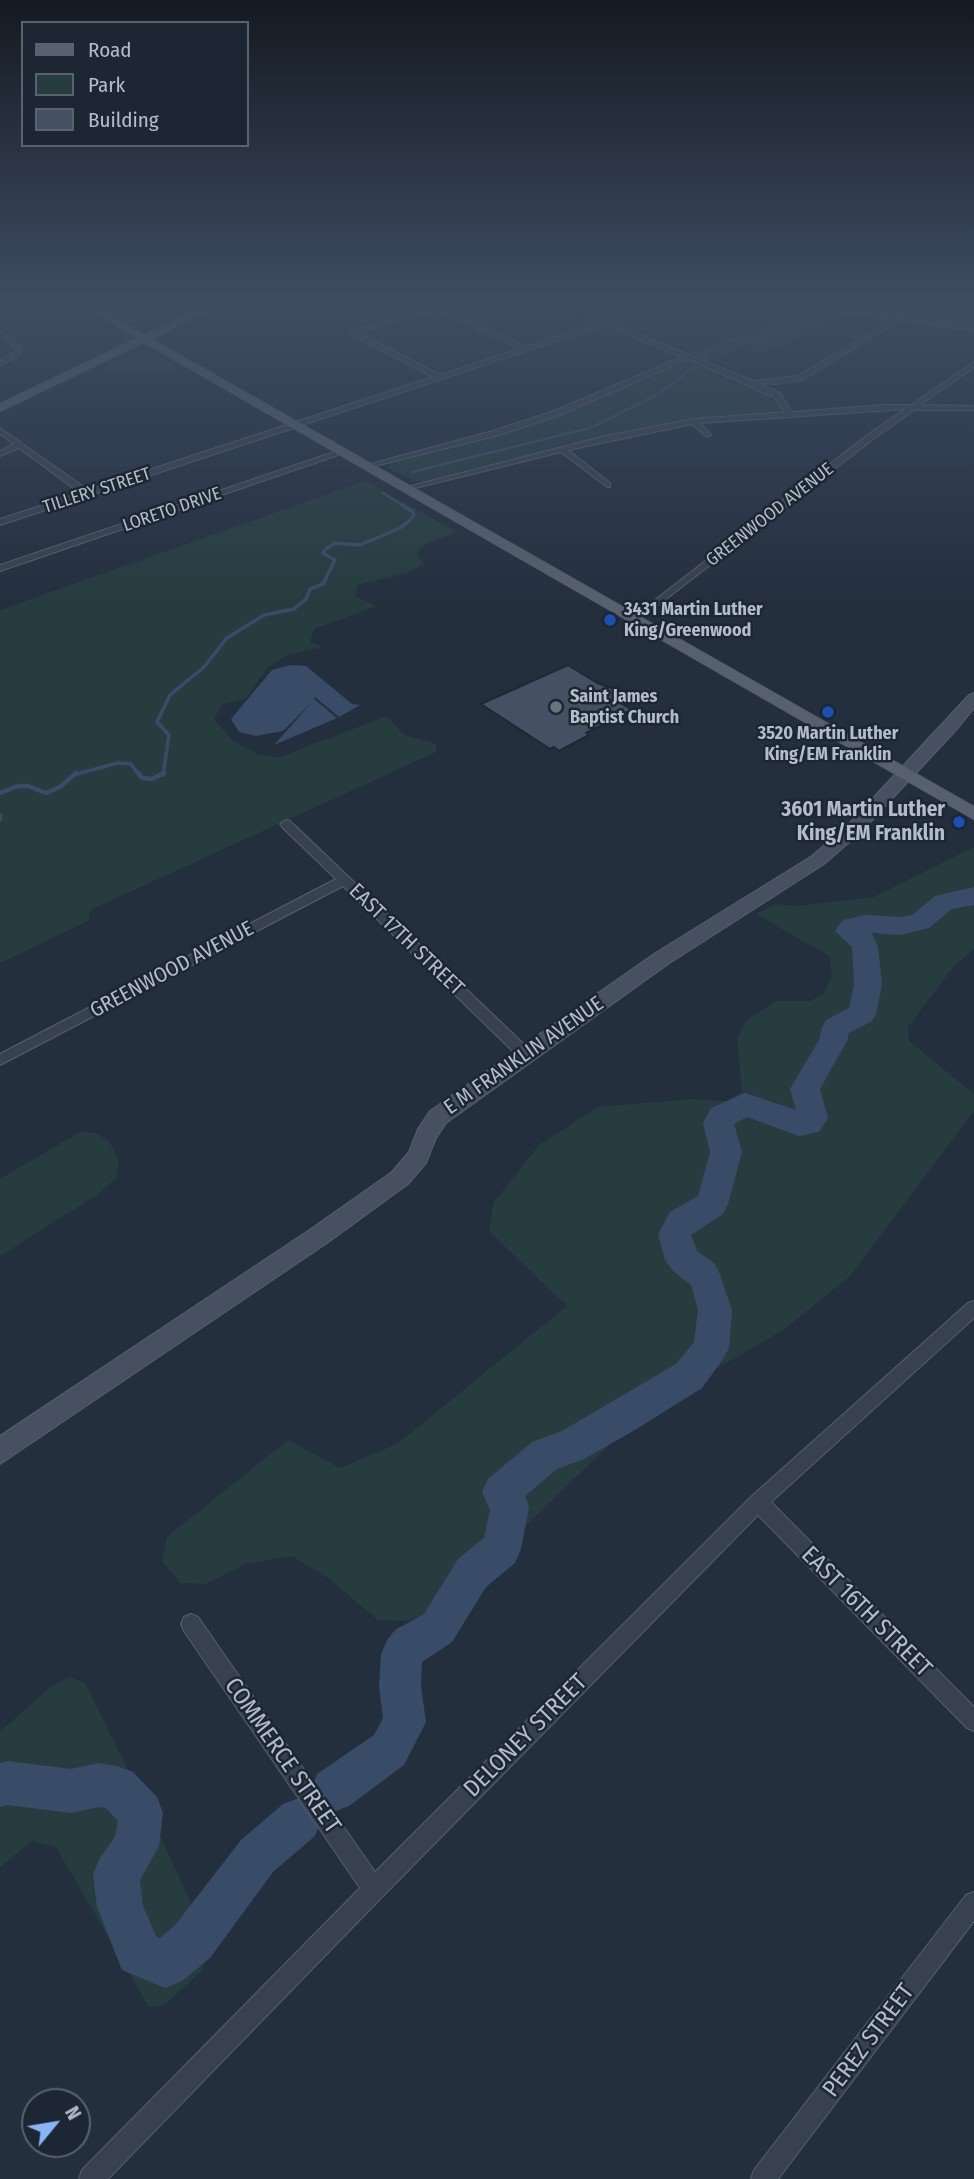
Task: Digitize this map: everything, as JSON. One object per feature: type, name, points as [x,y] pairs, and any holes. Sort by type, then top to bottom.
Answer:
[{"type":"main road","points":[[256,403],[974,814]]},
{"type":"street","name":"TILLERY STREET","points":[[0,522],[361,403]]},
{"type":"street","points":[[367,466],[496,433],[581,403]]},
{"type":"street","points":[[781,403],[789,414]]},
{"type":"street","name":"GREENWOOD AVENUE","points":[[635,620],[917,403]]},
{"type":"street","points":[[884,407],[894,411],[895,418]]},
{"type":"street","points":[[407,488],[562,449],[694,421],[884,407],[974,408]]},
{"type":"street","points":[[694,421],[707,435]]},
{"type":"street","points":[[0,430],[87,494]]},
{"type":"street","points":[[0,454],[20,444]]},
{"type":"street","points":[[562,449],[607,485]]},
{"type":"street","name":"LORETO DRIVE","points":[[0,568],[343,452]]},
{"type":"street","name":"E M FRANKLIN AVENUE","points":[[0,1451],[391,1185],[418,1157],[426,1135],[438,1117],[661,959],[818,860],[855,828],[974,698]]},
{"type":"street","name":"EAST 17TH STREET","points":[[286,824],[527,1056]]},
{"type":"street","name":"GREENWOOD AVENUE","points":[[0,1060],[344,880]]},
{"type":"street","name":"DELONEY STREET","points":[[91,2179],[758,1502],[974,1308]]},
{"type":"street","name":"EAST 16TH STREET","points":[[758,1502],[974,1721]]},
{"type":"street","name":"COMMERCE STREET","points":[[191,1624],[374,1889]]},
{"type":"street","name":"PEREZ STREET","points":[[763,2179],[974,1903]]},
{"type":"green space","points":[[590,403],[776,403],[783,410],[697,419],[628,431],[424,481],[416,482],[388,468],[391,463],[559,416]]},
{"type":"green space","points":[[365,481],[457,532],[424,545],[417,554],[424,564],[407,573],[358,585],[355,596],[377,606],[314,629],[310,642],[323,647],[287,655],[268,667],[245,699],[223,704],[214,719],[232,740],[259,755],[280,757],[387,716],[404,735],[437,744],[436,752],[90,910],[88,921],[0,963],[0,610]]},
{"type":"green space","points":[[974,847],[974,949],[954,966],[908,1027],[909,1041],[974,1094],[974,1111],[850,1276],[783,1330],[697,1380],[633,1422],[439,1609],[407,1621],[378,1620],[328,1578],[292,1556],[245,1564],[206,1584],[180,1583],[162,1561],[167,1537],[288,1440],[340,1468],[397,1444],[567,1306],[489,1231],[494,1202],[539,1145],[598,1107],[692,1099],[727,1101],[742,1092],[737,1038],[748,1019],[776,1001],[811,1001],[824,993],[832,976],[829,956],[756,914],[776,904],[797,906],[874,897]]},
{"type":"green space","points":[[80,1132],[95,1133],[109,1142],[119,1160],[116,1178],[97,1195],[0,1256],[0,1179]]},
{"type":"green space","points":[[69,1677],[85,1683],[211,1946],[202,1970],[165,2005],[149,2007],[56,1847],[32,1841],[0,1867],[0,1732],[49,1688]]},
{"type":"water","points":[[290,665],[306,666],[352,704],[360,705],[339,717],[315,697],[314,699],[337,718],[274,745],[313,701],[283,731],[256,736],[239,732],[231,719],[272,670]]},
{"type":"building","name":"Saint James Baptist Church","points":[[568,665],[597,683],[633,698],[622,704],[632,710],[586,733],[589,735],[559,751],[554,747],[550,749],[481,704]]},
{"type":"waterway","points":[[412,472],[590,428],[641,403]]},
{"type":"waterway","points":[[383,493],[405,507]]},
{"type":"waterway","points":[[163,773],[169,735],[157,722],[170,695],[204,667],[227,638],[264,615],[294,609],[306,599],[310,589],[323,584],[335,560],[323,553],[326,549],[335,543],[360,545],[400,528],[409,521],[414,515],[413,512],[402,505]]},
{"type":"waterway","points":[[74,775],[118,763],[131,764],[139,775]]},
{"type":"waterway","points":[[138,773],[142,778],[152,779],[163,773]]},
{"type":"waterway","points":[[0,793],[18,786],[28,786],[46,793],[60,787],[74,775]]},
{"type":"waterway","points":[[333,1790],[389,1750],[405,1722],[400,1686],[402,1655],[410,1645],[438,1628],[472,1573],[501,1549],[510,1507],[501,1492],[545,1455],[571,1446],[689,1376],[711,1348],[715,1310],[707,1282],[702,1273],[685,1261],[677,1250],[674,1234],[681,1222],[712,1204],[726,1152],[718,1123],[722,1116],[745,1105],[760,1108],[799,1124],[808,1123],[813,1118],[805,1089],[833,1041],[836,1027],[862,1014],[868,984],[862,939],[848,931],[853,926],[865,924],[901,926],[920,922],[944,902],[974,896]]},
{"type":"waterway","points":[[0,1785],[7,1783],[71,1791],[98,1785],[117,1788],[141,1813],[136,1846],[116,1874],[120,1907],[139,1953],[165,1964],[193,1941],[257,1856],[299,1820]]},
{"type":"place","name":"3431 Martin Luther King/Greenwood","points":[[610,620]]},
{"type":"place","name":"Saint James Baptist Church","points":[[556,707]]},
{"type":"place","name":"3520 Martin Luther King/EM Franklin","points":[[828,712]]},
{"type":"place","name":"3601 Martin Luther King/EM Franklin","points":[[959,822]]}]
